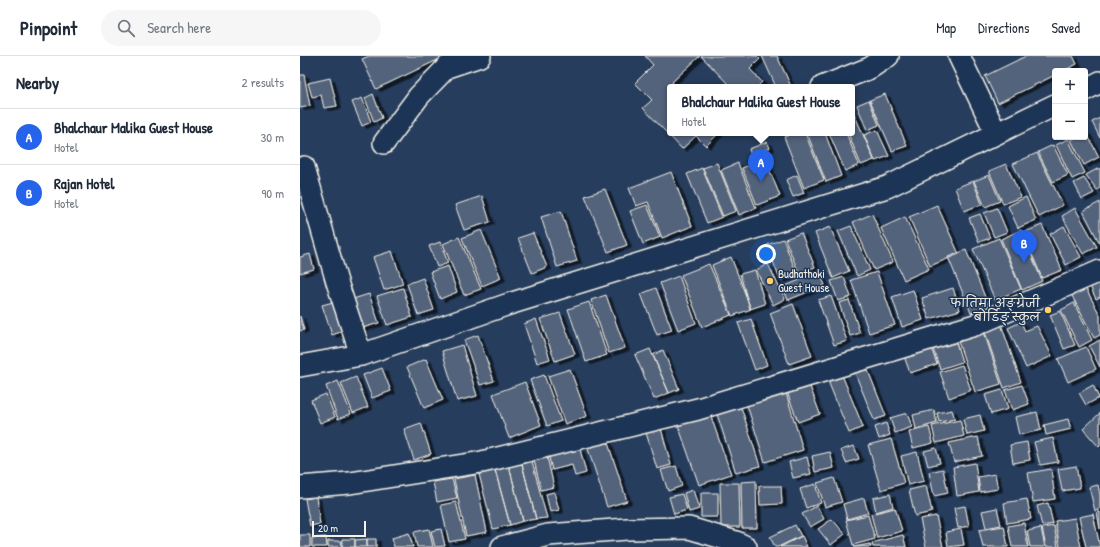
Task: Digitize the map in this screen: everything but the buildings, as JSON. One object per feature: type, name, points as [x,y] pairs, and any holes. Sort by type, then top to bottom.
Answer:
[{"type":"street","points":[[384,143],[418,96],[448,67],[480,56]]},
{"type":"street","points":[[830,84],[870,68],[888,56]]},
{"type":"street","points":[[959,56],[996,133]]},
{"type":"street","points":[[1088,88],[1100,82]]},
{"type":"street","points":[[300,366],[361,355],[509,304],[888,187],[1052,106]]},
{"type":"street","points":[[304,167],[337,282],[361,355]]},
{"type":"street","points":[[300,487],[350,483],[482,462],[698,409],[975,325],[1100,271]]},
{"type":"street","points":[[502,547],[548,535],[627,528],[689,528],[736,542],[746,547]]},
{"type":"place","name":"Bhalchaur Malika Guest House","points":[[761,182]]},
{"type":"place","name":"Rajan Hotel","points":[[1024,263]]},
{"type":"place","name":"Budhathoki Guest House","points":[[770,281]]},
{"type":"place","name":"फातिमा अङ्‍ग्रेजी बोर्डिङ् स्कुल","points":[[1048,310]]}]
